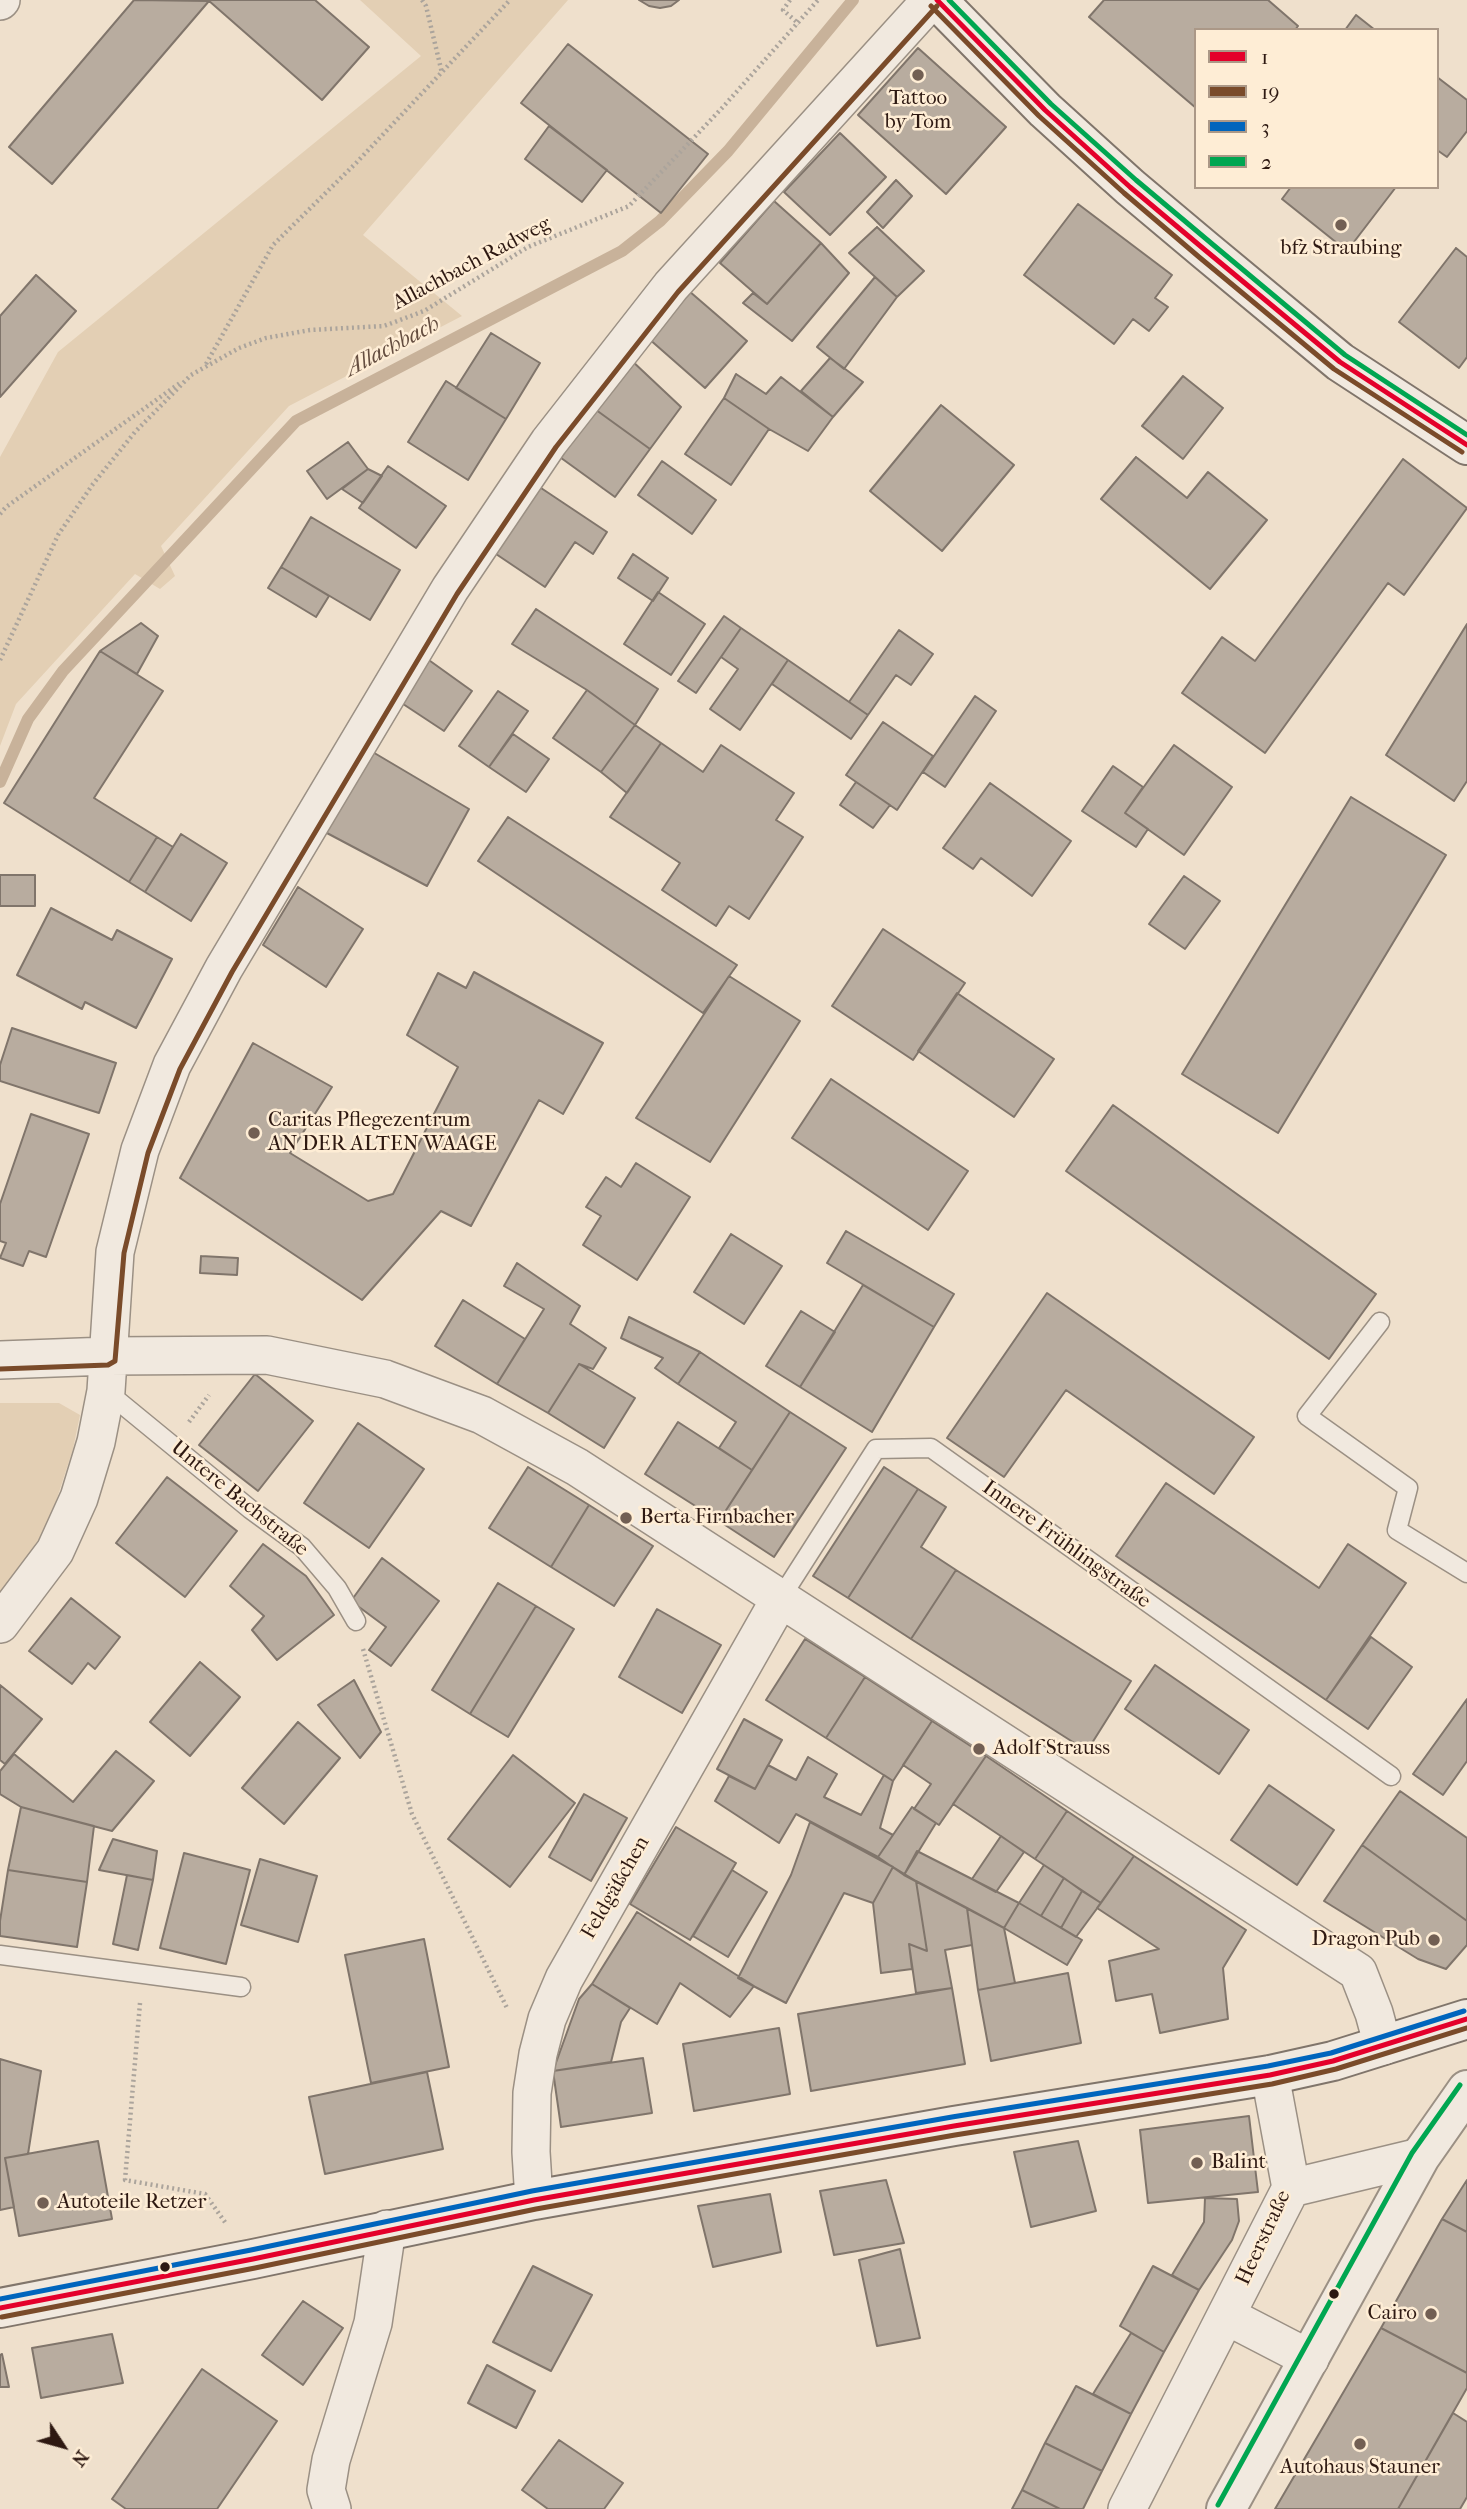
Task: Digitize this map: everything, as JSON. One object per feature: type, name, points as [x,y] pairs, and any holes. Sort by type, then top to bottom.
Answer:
[{"type":"main road","points":[[937,0],[1059,123],[1194,241],[1340,362],[1467,445]]},
{"type":"main road","points":[[0,2308],[253,2259],[534,2200],[954,2126],[1270,2075],[1333,2062],[1467,2019]]},
{"type":"main road","points":[[1226,2509],[1420,2157],[1467,2090]]},
{"type":"street","points":[[0,1624],[55,1551],[79,1498],[96,1441],[106,1391],[115,1252],[140,1150],[172,1065],[224,968],[450,589],[549,442],[671,286],[931,0]]},
{"type":"street","points":[[4,1360],[267,1355],[385,1379],[482,1415],[577,1467],[1358,1972],[1383,2046]]},
{"type":"street","name":"Feldgäßchen","points":[[534,2200],[531,2152],[532,2093],[547,2019],[564,1979],[780,1599]]},
{"type":"street","name":"Heerstraße","points":[[1127,2509],[1291,2188],[1270,2075]]},
{"type":"street","points":[[1291,2188],[1420,2157]]},
{"type":"street","points":[[332,2509],[326,2490],[331,2460],[373,2323],[387,2230]]},
{"type":"street","points":[[1227,2316],[1310,2359]]},
{"type":"lane","points":[[1380,1322],[1307,1416],[1408,1488],[1396,1530],[1467,1573]]},
{"type":"lane","name":"Untere Bachstraße","points":[[106,1391],[250,1509],[302,1547],[337,1588],[356,1621]]},
{"type":"lane","name":"Innere Frühlingstraße","points":[[780,1599],[876,1449],[932,1448],[1391,1776]]},
{"type":"lane","points":[[0,1955],[241,1987]]},
{"type":"path","points":[[422,0],[443,73]]},
{"type":"path","points":[[206,365],[273,245],[356,163],[510,0]]},
{"type":"path","points":[[790,0],[783,10],[799,24]]},
{"type":"path","name":"Allachbach Radweg","points":[[0,660],[65,525],[93,484],[135,432],[191,374],[266,338],[310,330],[384,326],[424,311],[528,247],[629,206],[799,24],[818,0]]},
{"type":"path","points":[[0,514],[3,506],[191,374]]},
{"type":"path","points":[[172,1445],[214,1390]]},
{"type":"path","points":[[356,1621],[412,1814],[510,2014]]},
{"type":"path","points":[[143,1974],[125,2180],[205,2194]]},
{"type":"shaded area","points":[[360,0],[568,0],[363,235],[462,316],[289,406],[161,546],[175,576],[160,589],[135,574],[16,704],[0,746],[0,457],[58,352],[421,56]]},
{"type":"shaded area","points":[[0,1403],[59,1403],[80,1415],[73,1449],[48,1526],[0,1597]]},
{"type":"building","points":[[134,0],[209,1],[52,184],[9,147]]},
{"type":"building","points":[[208,0],[315,0],[369,47],[322,100]]},
{"type":"building","points":[[639,0],[679,0],[671,6],[660,8]]},
{"type":"building","points":[[1104,0],[1268,0],[1298,26],[1194,28],[1194,106],[1089,17]]},
{"type":"building","points":[[1356,15],[1372,28],[1346,28]]},
{"type":"building","points":[[568,44],[708,154],[661,213],[521,103]]},
{"type":"building","points":[[918,48],[1006,127],[946,194],[858,115]]},
{"type":"building","points":[[1439,79],[1467,100],[1467,131],[1447,157],[1439,151]]},
{"type":"building","points":[[549,126],[607,170],[582,202],[525,159]]},
{"type":"building","points":[[840,133],[886,177],[830,235],[784,192]]},
{"type":"building","points":[[896,180],[912,196],[883,228],[867,212]]},
{"type":"building","name":"bfz Straubing","points":[[1290,189],[1394,189],[1347,251],[1282,199]]},
{"type":"building","points":[[774,201],[821,243],[767,304],[720,263]]},
{"type":"building","points":[[1078,204],[1172,275],[1155,298],[1168,307],[1149,331],[1133,319],[1114,344],[1024,275]]},
{"type":"building","points":[[877,227],[924,271],[897,297],[849,253]]},
{"type":"building","points":[[821,243],[849,273],[792,341],[743,303],[753,293],[767,304]]},
{"type":"building","points":[[1456,248],[1467,257],[1467,357],[1459,368],[1399,322]]},
{"type":"building","points":[[36,275],[76,311],[0,397],[0,316]]},
{"type":"building","points":[[875,277],[897,297],[844,369],[817,347]]},
{"type":"building","points":[[689,291],[747,341],[705,388],[648,338]]},
{"type":"building","points":[[491,333],[540,363],[506,419],[456,388]]},
{"type":"building","points":[[830,358],[863,382],[833,417],[801,391]]},
{"type":"building","points":[[630,359],[681,407],[650,449],[592,407]]},
{"type":"building","points":[[736,374],[766,394],[781,377],[833,417],[808,451],[769,429],[724,398]]},
{"type":"building","points":[[1183,376],[1223,408],[1183,459],[1142,426]]},
{"type":"building","points":[[446,381],[506,419],[468,480],[408,442]]},
{"type":"building","points":[[724,398],[769,429],[731,485],[685,454]]},
{"type":"building","points":[[941,405],[1014,465],[942,551],[870,491]]},
{"type":"building","points":[[592,407],[650,449],[615,497],[557,455]]},
{"type":"building","points":[[348,442],[368,469],[327,499],[307,471]]},
{"type":"building","points":[[1136,457],[1187,498],[1208,472],[1267,520],[1210,589],[1101,499]]},
{"type":"building","points":[[1403,459],[1467,508],[1404,595],[1388,583],[1265,753],[1182,693],[1222,637],[1255,661]]},
{"type":"building","points":[[662,461],[716,500],[692,534],[638,495]]},
{"type":"building","points":[[388,466],[446,506],[416,548],[359,508]]},
{"type":"building","points":[[368,469],[382,476],[363,503],[342,489]]},
{"type":"building","points":[[538,486],[607,532],[593,554],[575,542],[545,587],[493,552]]},
{"type":"building","points":[[311,517],[400,570],[370,620],[281,567]]},
{"type":"building","points":[[633,554],[668,578],[653,601],[618,578]]},
{"type":"building","points":[[281,567],[329,596],[316,617],[268,588]]},
{"type":"building","points":[[658,592],[705,624],[671,675],[624,644]]},
{"type":"building","points":[[536,609],[658,689],[635,725],[587,690],[512,644]]},
{"type":"building","points":[[724,616],[741,628],[696,693],[678,681]]},
{"type":"building","points":[[141,623],[158,636],[137,674],[100,651]]},
{"type":"building","points":[[1467,624],[1467,781],[1454,801],[1386,755]]},
{"type":"building","points":[[741,628],[788,660],[740,730],[710,709],[738,669],[721,657]]},
{"type":"building","points":[[899,630],[933,654],[911,685],[896,675],[868,715],[849,702]]},
{"type":"building","points":[[100,651],[163,691],[94,798],[157,837],[129,882],[4,803]]},
{"type":"building","points":[[426,658],[472,691],[444,731],[397,700]]},
{"type":"building","points":[[788,660],[868,715],[851,739],[772,684]]},
{"type":"building","points":[[587,690],[635,725],[601,772],[553,738]]},
{"type":"building","points":[[498,691],[528,711],[489,767],[459,746]]},
{"type":"building","points":[[975,696],[996,711],[945,787],[923,772]]},
{"type":"building","points":[[883,722],[933,756],[897,810],[846,775]]},
{"type":"building","points":[[635,725],[661,743],[627,793],[601,772]]},
{"type":"building","points":[[513,734],[549,759],[526,792],[489,767]]},
{"type":"building","points":[[661,743],[703,772],[721,745],[794,793],[776,820],[803,837],[749,919],[729,906],[716,926],[662,890],[680,863],[610,817]]},
{"type":"building","points":[[1174,745],[1232,787],[1184,855],[1125,813]]},
{"type":"building","points":[[371,751],[469,809],[427,886],[325,832]]},
{"type":"building","points":[[1113,766],[1143,787],[1125,813],[1148,829],[1136,847],[1082,811]]},
{"type":"building","points":[[856,782],[890,805],[873,828],[840,805]]},
{"type":"building","points":[[990,783],[1071,841],[1032,896],[981,858],[973,869],[943,848]]},
{"type":"building","points":[[1351,797],[1446,855],[1278,1133],[1182,1074]]},
{"type":"building","points":[[508,817],[737,965],[703,1013],[478,861]]},
{"type":"building","points":[[181,834],[227,863],[191,921],[145,892]]},
{"type":"building","points":[[157,837],[173,847],[145,892],[129,882]]},
{"type":"building","points":[[0,875],[35,875],[35,906],[0,906]]},
{"type":"building","points":[[1184,876],[1220,901],[1185,949],[1149,924]]},
{"type":"building","points":[[298,887],[363,929],[326,987],[263,945]]},
{"type":"building","points":[[51,908],[112,940],[117,930],[172,959],[136,1028],[85,1002],[82,1009],[17,975]]},
{"type":"building","points":[[883,929],[965,983],[913,1060],[832,1006]]},
{"type":"building","name":"Caritas Pflegezentrum AN DER ALTEN WAAGE","points":[[474,972],[603,1043],[563,1114],[539,1100],[471,1226],[441,1211],[362,1300],[180,1178],[253,1043],[332,1087],[290,1153],[368,1201],[393,1194],[458,1067],[407,1035],[438,973],[466,988]]},
{"type":"building","points":[[729,976],[800,1021],[710,1162],[636,1118]]},
{"type":"building","points":[[957,993],[1054,1059],[1014,1117],[918,1051]]},
{"type":"building","points":[[12,1028],[116,1063],[99,1113],[0,1081],[0,1065]]},
{"type":"building","points":[[831,1079],[968,1171],[928,1230],[792,1138]]},
{"type":"building","points":[[1113,1105],[1376,1294],[1329,1359],[1066,1171]]},
{"type":"building","points":[[31,1114],[89,1134],[46,1257],[29,1251],[23,1266],[0,1258],[6,1243],[0,1241],[0,1204]]},
{"type":"building","points":[[636,1163],[690,1197],[637,1280],[583,1245],[601,1216],[586,1207],[606,1177],[621,1187]]},
{"type":"building","points":[[846,1231],[954,1294],[934,1327],[827,1263]]},
{"type":"building","points":[[731,1234],[782,1266],[744,1324],[694,1292]]},
{"type":"building","points":[[201,1256],[238,1258],[237,1275],[200,1273]]},
{"type":"building","points":[[517,1263],[580,1306],[570,1324],[606,1348],[593,1369],[579,1364],[548,1413],[497,1384],[544,1309],[504,1286]]},
{"type":"building","points":[[863,1285],[934,1327],[872,1432],[800,1387]]},
{"type":"building","points":[[1047,1293],[1254,1437],[1214,1494],[1066,1390],[1004,1477],[947,1438]]},
{"type":"building","points":[[463,1300],[525,1339],[497,1384],[435,1346]]},
{"type":"building","points":[[801,1311],[835,1332],[800,1387],[766,1366]]},
{"type":"building","points":[[629,1317],[700,1352],[678,1384],[655,1368],[663,1358],[621,1338]]},
{"type":"building","points":[[700,1352],[790,1412],[752,1470],[719,1448],[736,1422],[678,1384]]},
{"type":"building","points":[[579,1364],[635,1398],[604,1448],[548,1413]]},
{"type":"building","points":[[255,1374],[313,1421],[258,1491],[199,1445]]},
{"type":"building","points":[[790,1412],[846,1448],[774,1557],[719,1521]]},
{"type":"building","points":[[678,1422],[752,1470],[719,1521],[645,1474]]},
{"type":"building","points":[[358,1423],[424,1469],[369,1548],[304,1503]]},
{"type":"building","points":[[528,1467],[589,1505],[551,1567],[489,1528]]},
{"type":"building","points":[[884,1467],[918,1489],[848,1598],[813,1576]]},
{"type":"building","points":[[167,1477],[237,1531],[185,1597],[116,1543]]},
{"type":"building","points":[[1166,1483],[1319,1588],[1348,1544],[1406,1583],[1326,1700],[1116,1556]]},
{"type":"building","points":[[918,1489],[946,1507],[921,1547],[956,1570],[911,1639],[848,1598]]},
{"type":"building","points":[[589,1505],[653,1546],[614,1606],[551,1567]]},
{"type":"building","points":[[263,1544],[306,1576],[334,1615],[277,1660],[252,1630],[264,1616],[230,1586]]},
{"type":"building","points":[[382,1558],[439,1601],[391,1666],[369,1650],[386,1627],[351,1601]]},
{"type":"building","points":[[956,1570],[1131,1681],[1087,1751],[911,1639]]},
{"type":"building","points":[[498,1583],[536,1606],[470,1714],[432,1690]]},
{"type":"building","points":[[71,1598],[120,1637],[95,1669],[88,1663],[72,1684],[29,1651]]},
{"type":"building","points":[[536,1606],[574,1629],[508,1737],[470,1714]]},
{"type":"building","points":[[657,1609],[721,1645],[682,1713],[619,1677]]},
{"type":"building","points":[[1371,1637],[1412,1667],[1368,1729],[1326,1700]]},
{"type":"building","points":[[805,1639],[865,1677],[826,1738],[766,1700]]},
{"type":"building","points":[[200,1662],[240,1697],[190,1756],[150,1722]]},
{"type":"building","points":[[1155,1665],[1249,1730],[1219,1774],[1125,1709]]},
{"type":"building","points":[[865,1677],[932,1721],[893,1781],[826,1738]]},
{"type":"building","points":[[354,1680],[381,1732],[360,1758],[318,1705]]},
{"type":"building","points":[[0,1685],[42,1719],[5,1764],[0,1760]]},
{"type":"building","points":[[1467,1699],[1467,1761],[1443,1795],[1413,1774]]},
{"type":"building","points":[[744,1719],[782,1740],[755,1789],[717,1769]]},
{"type":"building","points":[[932,1721],[986,1756],[939,1825],[914,1809],[931,1784],[903,1765]]},
{"type":"building","points":[[298,1722],[340,1758],[284,1824],[242,1788]]},
{"type":"building","points":[[116,1751],[154,1781],[112,1831],[21,1807],[0,1794],[0,1771],[14,1754],[73,1802]]},
{"type":"building","points":[[513,1755],[575,1803],[510,1887],[448,1839]]},
{"type":"building","points":[[986,1756],[1067,1811],[1035,1859],[953,1804]]},
{"type":"building","points":[[808,1757],[837,1774],[824,1797],[861,1815],[884,1775],[893,1781],[880,1828],[893,1835],[878,1857],[796,1814],[779,1843],[715,1801],[729,1776],[755,1789],[768,1765],[796,1780]]},
{"type":"building","points":[[1269,1785],[1334,1830],[1297,1885],[1231,1840]]},
{"type":"building","points":[[1400,1791],[1467,1838],[1467,1921],[1362,1845]]},
{"type":"building","points":[[584,1794],[627,1818],[591,1881],[549,1857]]},
{"type":"building","points":[[21,1807],[94,1826],[87,1882],[8,1870]]},
{"type":"building","points":[[912,1807],[936,1823],[904,1875],[878,1857]]},
{"type":"building","points":[[1067,1811],[1134,1856],[1101,1903],[1035,1859]]},
{"type":"building","points":[[810,1822],[893,1867],[873,1903],[844,1893],[786,2003],[738,1978],[791,1875]]},
{"type":"building","points":[[676,1827],[736,1863],[690,1940],[630,1904]]},
{"type":"building","points":[[1001,1836],[1024,1852],[996,1892],[972,1879]]},
{"type":"building","points":[[113,1839],[157,1851],[153,1880],[99,1870]]},
{"type":"building","points":[[1362,1845],[1467,1921],[1467,1945],[1446,1969],[1418,1959],[1324,1901]]},
{"type":"building","points":[[917,1851],[1019,1903],[1004,1928],[904,1875]]},
{"type":"building","points":[[184,1853],[250,1870],[226,1964],[160,1948]]},
{"type":"building","points":[[1134,1856],[1246,1930],[1223,1968],[1228,2019],[1160,2033],[1152,1994],[1116,2001],[1109,1961],[1159,1949],[1097,1908]]},
{"type":"building","points":[[260,1859],[317,1876],[298,1942],[241,1925]]},
{"type":"building","points":[[1044,1865],[1064,1878],[1041,1916],[1019,1903]]},
{"type":"building","points":[[893,1867],[916,1881],[927,1951],[909,1944],[912,1969],[881,1973],[873,1903]]},
{"type":"building","points":[[8,1870],[87,1882],[77,1947],[0,1936]]},
{"type":"building","points":[[732,1870],[767,1892],[728,1957],[693,1936]]},
{"type":"building","points":[[127,1875],[153,1880],[138,1950],[113,1944]]},
{"type":"building","points":[[1064,1878],[1082,1891],[1061,1928],[1041,1916]]},
{"type":"building","points":[[916,1881],[967,1908],[972,1945],[945,1950],[952,1988],[916,1993],[909,1944],[927,1951]]},
{"type":"building","points":[[1082,1891],[1101,1903],[1076,1937],[1061,1928]]},
{"type":"building","points":[[1019,1903],[1082,1940],[1067,1965],[1004,1928]]},
{"type":"building","points":[[967,1908],[1004,1928],[1015,1983],[978,1990]]},
{"type":"building","points":[[637,1912],[754,1986],[730,2017],[680,1983],[657,2024],[592,1984]]},
{"type":"building","points":[[424,1939],[449,2067],[371,2083],[345,1955]]},
{"type":"building","points":[[1068,1973],[1081,2043],[991,2061],[978,1990]]},
{"type":"building","points":[[592,1984],[630,2008],[621,2022],[611,2062],[553,2071],[579,1999]]},
{"type":"building","points":[[952,1988],[965,2064],[811,2091],[798,2014]]},
{"type":"building","points":[[779,2028],[790,2094],[694,2111],[683,2044]]},
{"type":"building","points":[[643,2058],[652,2113],[561,2127],[553,2071]]},
{"type":"building","points":[[0,2059],[41,2071],[28,2154],[5,2158],[14,2207],[0,2210]]},
{"type":"building","points":[[427,2072],[443,2149],[325,2174],[309,2097]]},
{"type":"building","points":[[1249,2116],[1258,2192],[1148,2203],[1140,2130]]},
{"type":"building","points":[[98,2141],[112,2219],[19,2236],[5,2158]]},
{"type":"building","points":[[1078,2141],[1096,2211],[1031,2227],[1014,2152]]},
{"type":"building","points":[[886,2180],[904,2243],[834,2255],[820,2191]]},
{"type":"building","points":[[1467,2180],[1467,2232],[1442,2219]]},
{"type":"building","points":[[770,2194],[781,2252],[713,2267],[698,2206]]},
{"type":"building","points":[[1205,2198],[1237,2199],[1239,2221],[1232,2240],[1199,2290],[1172,2275],[1204,2222]]},
{"type":"building","points":[[1442,2219],[1467,2232],[1467,2373],[1381,2328]]},
{"type":"building","points":[[900,2249],[920,2338],[877,2346],[859,2260]]},
{"type":"building","points":[[533,2266],[592,2295],[551,2371],[493,2342]]},
{"type":"building","points":[[1153,2266],[1199,2290],[1164,2352],[1120,2326]]},
{"type":"building","points":[[303,2301],[343,2328],[303,2385],[262,2355]]},
{"type":"building","points":[[1381,2328],[1467,2373],[1467,2388],[1398,2509],[1275,2509]]},
{"type":"building","points":[[1131,2333],[1164,2352],[1131,2414],[1093,2394]]},
{"type":"building","points":[[112,2334],[123,2383],[41,2398],[32,2348]]},
{"type":"building","points":[[2,2354],[9,2387],[0,2387]]},
{"type":"building","points":[[487,2365],[535,2391],[516,2428],[468,2403]]},
{"type":"building","points":[[202,2369],[277,2421],[217,2509],[126,2509],[112,2499]]},
{"type":"building","points":[[1076,2386],[1131,2414],[1102,2471],[1045,2443]]},
{"type":"building","points":[[1453,2413],[1467,2422],[1467,2497],[1460,2509],[1398,2509]]},
{"type":"building","points":[[559,2440],[623,2483],[604,2509],[548,2509],[522,2490]]},
{"type":"building","points":[[1045,2443],[1102,2471],[1083,2509],[1060,2509],[1022,2490]]},
{"type":"building","points":[[1022,2490],[1060,2509],[1012,2509]]},
{"type":"waterway","name":"Allachbach","points":[[0,782],[28,719],[63,671],[296,421],[622,251],[660,221],[728,151],[853,0]]},
{"type":"transit line","name":"1","points":[[937,0],[1045,110],[1205,250],[1340,362],[1467,445]]},
{"type":"transit line","name":"2","points":[[949,0],[1051,104],[1211,243],[1345,355],[1467,435]]},
{"type":"transit line","name":"19","points":[[931,6],[1039,116],[1199,257],[1334,369],[1462,452]]},
{"type":"transit line","name":"19","points":[[0,1369],[108,1365],[115,1361],[124,1253],[148,1153],[180,1069],[232,972],[457,594],[556,447],[678,292],[937,6]]},
{"type":"transit line","name":"3","points":[[0,2299],[532,2191],[952,2117],[1268,2066],[1331,2053],[1464,2011]]},
{"type":"transit line","name":"1","points":[[0,2308],[253,2259],[534,2200],[954,2126],[1270,2075],[1333,2061],[1467,2019]]},
{"type":"transit line","name":"19","points":[[2,2317],[255,2268],[536,2209],[955,2135],[1272,2084],[1336,2069],[1467,2028]]},
{"type":"transit line","name":"2","points":[[1218,2505],[1412,2153],[1460,2085]]},
{"type":"place","name":"Tattoo by Tom","points":[[918,75]]},
{"type":"place","name":"bfz Straubing","points":[[1341,225]]},
{"type":"place","name":"Caritas Pflegezentrum AN DER ALTEN WAAGE","points":[[254,1133]]},
{"type":"place","name":"Berta Firnbacher","points":[[626,1518]]},
{"type":"place","name":"Adolf Strauss","points":[[979,1749]]},
{"type":"place","name":"Dragon Pub","points":[[1434,1940]]},
{"type":"place","name":"Balint","points":[[1197,2163]]},
{"type":"place","name":"Autoteile Retzer","points":[[43,2203]]},
{"type":"place","name":"Cairo","points":[[1431,2314]]},
{"type":"place","name":"Autohaus Stauner","points":[[1360,2444]]}]
